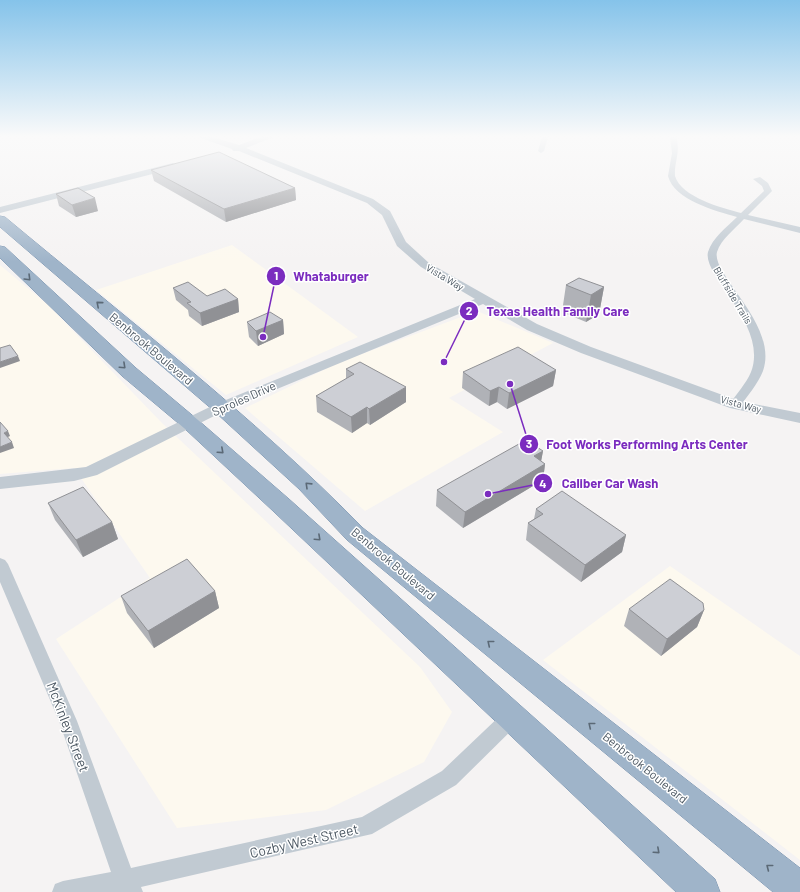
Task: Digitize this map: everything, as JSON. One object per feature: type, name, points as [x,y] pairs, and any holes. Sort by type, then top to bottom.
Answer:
[{"type":"highway","name":"Benbrook Boulevard","points":[[0,220],[221,407],[306,484],[355,534],[631,758],[800,892]]},
{"type":"highway","points":[[0,250],[129,372],[191,424],[702,892]]},
{"type":"street","points":[[0,210],[125,179]]},
{"type":"street","name":"Vista Way","points":[[315,179],[370,201],[386,213],[402,244],[411,254],[425,265],[532,327],[586,350],[735,404],[800,418]]},
{"type":"street","points":[[672,179],[680,188],[697,200],[728,213],[800,230]]},
{"type":"street","name":"Bluffside Trails","points":[[735,404],[758,371],[760,347],[750,321],[714,264],[712,253],[719,240],[768,191],[765,185],[758,179]]},
{"type":"street","name":"Sproles Drive","points":[[0,483],[74,475],[91,471],[191,424],[221,407],[357,350],[485,299]]},
{"type":"street","name":"McKinley Street","points":[[0,564],[68,721],[129,886]]},
{"type":"street","name":"Cozby West Street","points":[[63,892],[129,886],[365,827],[449,778],[511,718]]},
{"type":"shaded area","points":[[232,245],[358,337],[226,395],[96,290]]},
{"type":"shaded area","points":[[0,265],[48,305],[162,423],[420,667],[452,712],[424,762],[326,810],[177,828],[56,639],[150,578],[74,468],[0,474]]},
{"type":"shaded area","points":[[477,311],[553,343],[449,398],[503,432],[365,511],[245,408],[338,363]]},
{"type":"shaded area","points":[[670,566],[800,656],[800,860],[543,660]]},
{"type":"building","points":[[167,179],[275,179],[295,188],[224,209]]},
{"type":"building","points":[[78,188],[95,198],[72,205],[56,194]]},
{"type":"building","points":[[579,278],[604,287],[591,295],[566,285]]},
{"type":"building","points":[[188,282],[207,296],[225,289],[238,299],[200,313],[187,303],[191,302],[173,288]]},
{"type":"building","points":[[270,312],[283,320],[256,331],[247,322]]},
{"type":"building","points":[[10,345],[18,356],[0,362],[0,348]]},
{"type":"building","points":[[518,347],[556,370],[509,393],[499,387],[490,391],[463,372]]},
{"type":"building","points":[[360,362],[406,387],[369,409],[367,407],[351,417],[316,396],[354,374],[346,369]]},
{"type":"building","points":[[0,422],[8,431],[4,433],[12,442],[0,447]]},
{"type":"building","points":[[526,440],[543,451],[534,456],[545,464],[465,512],[437,490]]},
{"type":"building","points":[[83,487],[112,522],[76,540],[48,503]]},
{"type":"building","points":[[562,491],[626,535],[585,565],[528,523],[543,514],[536,509]]},
{"type":"building","points":[[187,559],[215,591],[148,631],[121,596]]},
{"type":"building","points":[[670,579],[703,603],[704,610],[667,639],[629,609]]},
{"type":"place","name":"Whataburger","points":[[263,337]]},
{"type":"place","name":"Texas Health Family Care","points":[[444,362]]},
{"type":"place","name":"Foot Works Performing Arts Center","points":[[510,384]]},
{"type":"place","name":"Caliber Car Wash","points":[[488,494]]}]
